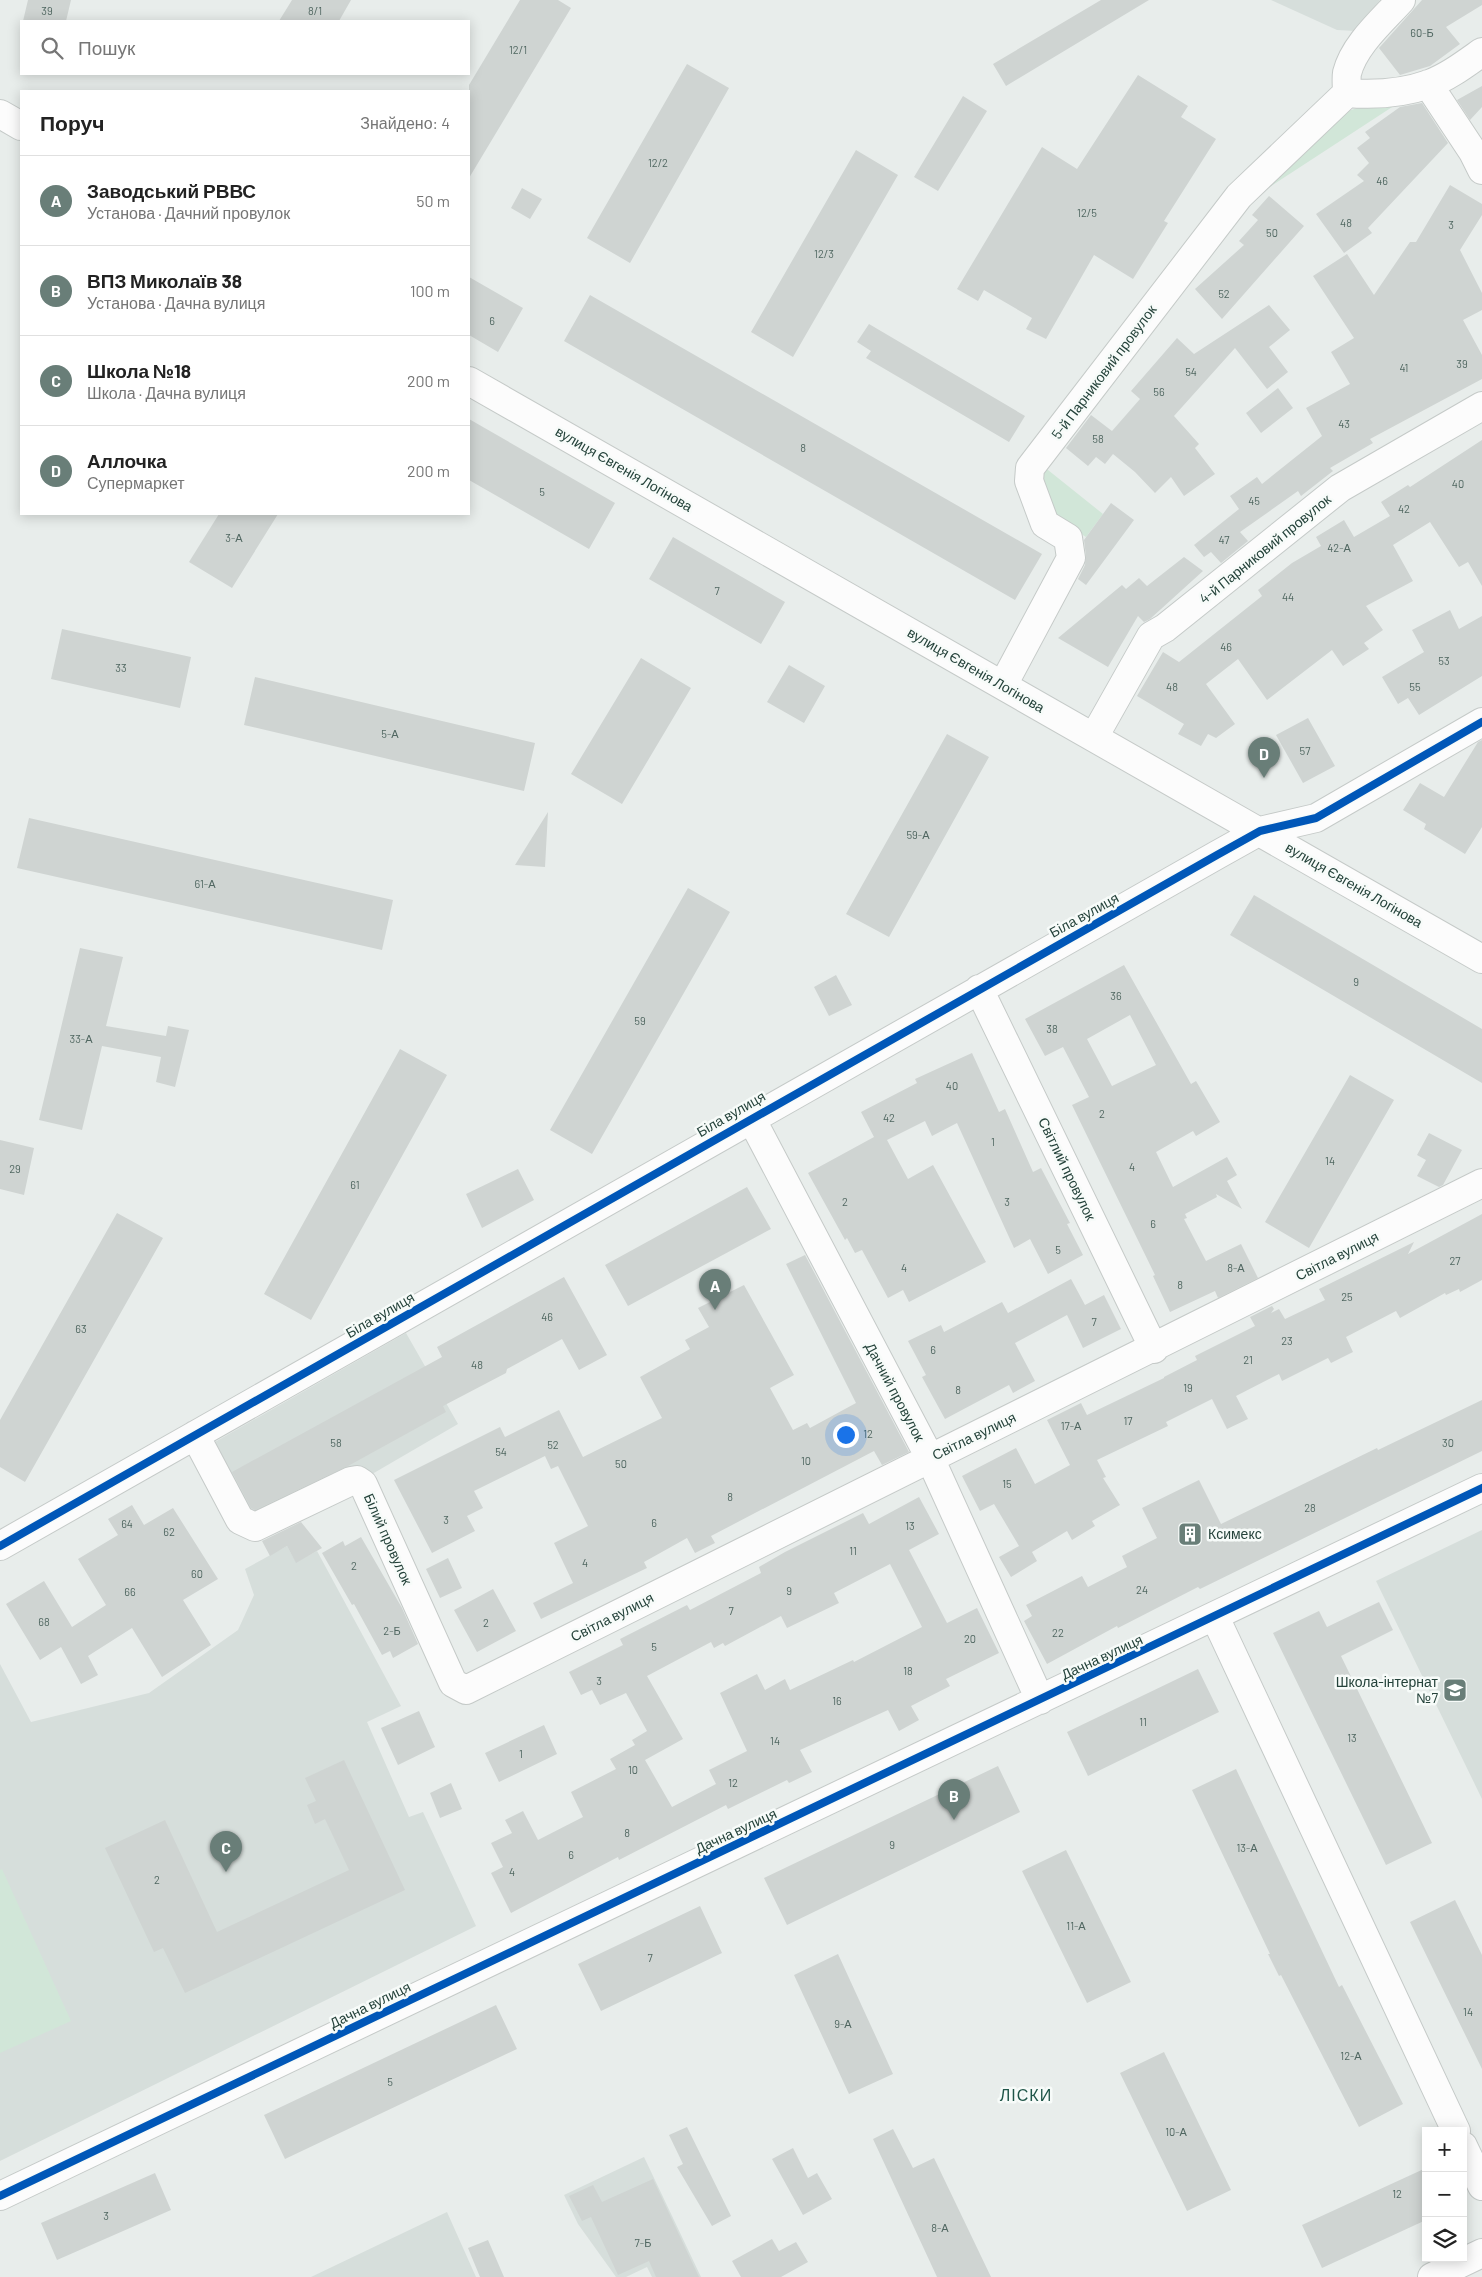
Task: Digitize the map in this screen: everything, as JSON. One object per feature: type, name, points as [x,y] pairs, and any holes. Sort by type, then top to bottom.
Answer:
[{"type":"street","points":[[1401,0],[1372,31],[1358,50],[1347,74],[1347,93],[1369,95],[1428,84],[1449,75],[1482,52]]},
{"type":"street","points":[[1428,84],[1473,152],[1482,170]]},
{"type":"street","name":"5-й Парниковий провулок","points":[[1003,685],[1071,558],[1068,538],[1045,524],[1029,481],[1030,468],[1240,196],[1347,93]]},
{"type":"street","points":[[0,114],[20,125]]},
{"type":"street","name":"вулиця Євгенія Логінова","points":[[470,382],[1482,959]]},
{"type":"street","name":"4-й Парниковий провулок","points":[[1094,737],[1151,636],[1165,628],[1340,488],[1482,406]]},
{"type":"street","name":"Біла вулиця","points":[[0,1546],[751,1118],[1260,831],[1316,818],[1482,722]]},
{"type":"street","name":"Світлий провулок","points":[[979,989],[1154,1350]]},
{"type":"street","name":"Дачний провулок","points":[[751,1118],[930,1458],[1040,1700]]},
{"type":"street","name":"Світла вулиця","points":[[466,1690],[930,1458],[1154,1350],[1482,1183]]},
{"type":"street","name":"Білий провулок","points":[[195,1435],[240,1520],[255,1527],[350,1481],[357,1480],[363,1484],[453,1683],[466,1690]]},
{"type":"street","name":"Дачна вулиця","points":[[0,2196],[1482,1488]]},
{"type":"street","points":[[1215,1617],[1454,2127]]},
{"type":"street","points":[[1467,2154],[1482,2186]]},
{"type":"street","points":[[1432,2277],[1482,2253]]},
{"type":"shaded area","points":[[1271,0],[1380,0],[1356,31],[1337,30]]},
{"type":"shaded area","points":[[406,1333],[458,1424],[276,1530],[252,1536],[194,1454]]},
{"type":"shaded area","name":"Школа-інтернат №7","points":[[1482,1530],[1482,1799],[1376,1581]]},
{"type":"shaded area","points":[[287,1546],[296,1562],[317,1551],[401,1706],[367,1722],[409,1817],[423,1812],[476,1926],[0,2161],[0,1664],[31,1722],[149,1693],[238,1630],[254,1595],[245,1569]]},
{"type":"shaded area","points":[[644,2157],[701,2277],[652,2277],[647,2267],[626,2277],[616,2277],[578,2224],[564,2195]]},
{"type":"shaded area","points":[[447,2212],[476,2277],[311,2277]]},
{"type":"green space","points":[[1400,94],[1409,96],[1256,196],[1342,113]]},
{"type":"green space","points":[[1043,466],[1103,514],[1086,537],[1050,514],[1041,480]]},
{"type":"green space","points":[[2,1869],[71,2021],[0,2053],[0,1870]]},
{"type":"building","points":[[28,0],[71,0],[66,20],[23,20]]},
{"type":"building","points":[[292,0],[351,0],[340,20],[280,20]]},
{"type":"building","points":[[520,0],[558,0],[571,8],[470,176],[469,85]]},
{"type":"building","points":[[1101,0],[1149,0],[1006,86],[993,64]]},
{"type":"building","points":[[1422,0],[1482,0],[1482,5],[1446,27],[1460,44],[1430,66],[1400,75],[1379,48]]},
{"type":"building","points":[[687,64],[729,88],[630,263],[587,238]]},
{"type":"building","points":[[1138,75],[1188,106],[1181,117],[1216,139],[1164,221],[1168,223],[1133,279],[1094,255],[1046,339],[1026,329],[1032,318],[984,290],[978,301],[957,289],[1042,147],[1077,169]]},
{"type":"building","points":[[1482,86],[1482,107],[1470,120],[1457,100]]},
{"type":"building","points":[[963,96],[987,111],[938,191],[914,177]]},
{"type":"building","points":[[1422,103],[1448,143],[1368,228],[1372,233],[1344,253],[1316,214],[1364,181],[1357,175],[1369,163],[1357,148],[1370,138],[1365,132],[1400,107]]},
{"type":"building","points":[[856,150],[898,175],[793,357],[751,332]]},
{"type":"building","points":[[1450,185],[1482,204],[1482,215],[1460,250],[1482,293],[1482,310],[1463,320],[1482,355],[1482,379],[1370,439],[1373,443],[1330,468],[1333,471],[1301,496],[1298,491],[1240,532],[1248,541],[1221,563],[1211,552],[1204,557],[1194,545],[1239,509],[1230,496],[1257,477],[1262,484],[1322,436],[1306,408],[1350,384],[1331,352],[1354,338],[1313,276],[1347,254],[1374,295],[1410,242],[1416,242]]},
{"type":"building","points":[[522,188],[542,199],[530,219],[511,208]]},
{"type":"building","points":[[1269,196],[1304,226],[1222,319],[1195,289],[1244,245],[1239,241],[1258,220],[1252,215]]},
{"type":"building","points":[[470,278],[523,308],[498,352],[470,336]]},
{"type":"building","points":[[590,295],[1042,554],[1015,600],[564,341]]},
{"type":"building","points":[[1269,305],[1290,330],[1269,347],[1288,372],[1267,389],[1235,348],[1174,416],[1199,444],[1195,448],[1215,474],[1184,496],[1171,477],[1155,493],[1135,472],[1113,454],[1105,464],[1096,457],[1088,466],[1066,448],[1091,415],[1112,431],[1140,399],[1131,391],[1177,338],[1194,354]]},
{"type":"building","points":[[869,324],[1025,416],[1009,442],[866,358],[871,351],[857,342]]},
{"type":"building","points":[[1278,388],[1293,408],[1261,433],[1246,413]]},
{"type":"building","points":[[470,420],[615,503],[589,549],[470,481]]},
{"type":"building","points":[[1482,440],[1482,586],[1468,562],[1459,567],[1430,522],[1393,545],[1413,581],[1366,606],[1383,630],[1364,643],[1369,649],[1343,666],[1332,650],[1267,700],[1238,659],[1206,684],[1235,724],[1216,738],[1208,734],[1201,746],[1178,734],[1184,724],[1137,696],[1163,652],[1179,662],[1262,596],[1258,590],[1292,563],[1321,546],[1316,537],[1344,520],[1354,537],[1390,516],[1381,502],[1408,485],[1410,487]]},
{"type":"building","points":[[1111,503],[1134,520],[1086,585],[1078,579],[1085,565],[1084,540]]},
{"type":"building","points":[[218,515],[277,515],[232,588],[189,562]]},
{"type":"building","points":[[673,537],[785,602],[761,644],[649,579]]},
{"type":"building","points":[[1184,557],[1203,571],[1150,619],[1144,622],[1138,616],[1108,667],[1058,638],[1122,585],[1126,589],[1139,578],[1147,586]]},
{"type":"building","points":[[1450,610],[1459,629],[1482,616],[1482,676],[1419,715],[1408,698],[1398,704],[1382,677],[1424,652],[1412,630]]},
{"type":"building","points":[[62,629],[191,657],[180,708],[51,679]]},
{"type":"building","points":[[641,658],[691,688],[622,804],[571,774]]},
{"type":"building","points":[[789,665],[825,686],[804,723],[767,702]]},
{"type":"building","points":[[255,677],[535,743],[524,791],[244,725]]},
{"type":"building","points":[[1308,718],[1335,766],[1303,783],[1276,735]]},
{"type":"building","points":[[947,734],[989,757],[889,937],[846,914]]},
{"type":"building","points":[[1482,740],[1482,827],[1465,854],[1424,829],[1426,824],[1403,810],[1420,783],[1444,797],[1478,742]]},
{"type":"building","points":[[548,812],[545,867],[515,865]]},
{"type":"building","points":[[29,818],[393,900],[382,950],[17,868]]},
{"type":"building","points":[[688,888],[730,912],[592,1154],[550,1130]]},
{"type":"building","points":[[1254,895],[1482,1029],[1482,1083],[1230,935]]},
{"type":"building","points":[[80,948],[123,957],[106,1026],[166,1036],[168,1026],[189,1030],[175,1087],[156,1082],[161,1057],[102,1046],[82,1130],[39,1120]]},
{"type":"building","points":[[1124,965],[1191,1084],[1196,1081],[1220,1122],[1196,1136],[1193,1131],[1156,1152],[1173,1187],[1227,1157],[1237,1175],[1227,1181],[1242,1209],[1216,1194],[1217,1197],[1185,1214],[1187,1218],[1184,1219],[1206,1261],[1241,1244],[1258,1278],[1218,1298],[1215,1291],[1170,1312],[1153,1276],[1155,1275],[1072,1105],[1089,1097],[1063,1047],[1045,1056],[1025,1019]],"holes":[[[1130,1015],[1156,1065],[1112,1086],[1087,1039]]]},
{"type":"building","points":[[836,975],[852,1005],[829,1016],[814,987]]},
{"type":"building","points":[[400,1049],[447,1075],[311,1320],[264,1294]]},
{"type":"building","points":[[972,1053],[999,1112],[1005,1109],[1033,1172],[1041,1168],[1070,1223],[1067,1224],[1083,1255],[1048,1274],[1030,1239],[1014,1248],[957,1123],[932,1136],[925,1121],[887,1140],[908,1179],[933,1165],[986,1262],[909,1302],[903,1290],[888,1298],[862,1250],[855,1253],[847,1238],[845,1240],[808,1173],[874,1137],[861,1112],[917,1083],[915,1079]]},
{"type":"building","points":[[1350,1075],[1394,1100],[1309,1248],[1265,1222]]},
{"type":"building","points":[[1429,1133],[1462,1150],[1443,1185],[1439,1187],[1417,1176],[1426,1160],[1417,1155]]},
{"type":"building","points":[[0,1140],[34,1148],[24,1195],[0,1189]]},
{"type":"building","points":[[518,1169],[534,1200],[482,1228],[466,1194]]},
{"type":"building","points":[[747,1187],[771,1229],[628,1306],[605,1265]]},
{"type":"building","points":[[117,1213],[163,1238],[25,1482],[0,1467],[0,1420]]},
{"type":"building","points":[[1482,1214],[1482,1280],[1460,1292],[1459,1289],[1446,1295],[1445,1293],[1400,1318],[1396,1311],[1346,1337],[1353,1352],[1331,1363],[1328,1358],[1282,1381],[1279,1374],[1236,1396],[1248,1419],[1227,1429],[1212,1399],[1166,1422],[1168,1426],[1097,1460],[1106,1477],[1103,1478],[1120,1505],[1092,1521],[1095,1526],[1072,1540],[1067,1531],[1032,1552],[1037,1561],[1011,1577],[999,1557],[1019,1546],[994,1504],[980,1511],[962,1476],[1016,1448],[1035,1484],[1070,1465],[1047,1420],[1081,1403],[1087,1415],[1164,1378],[1197,1360],[1195,1356],[1255,1326],[1250,1317],[1272,1306],[1274,1309],[1271,1313],[1279,1309],[1285,1319],[1325,1300],[1319,1289],[1414,1242],[1408,1254]]},
{"type":"building","points":[[805,1255],[909,1452],[882,1465],[874,1451],[711,1536],[715,1543],[695,1553],[687,1538],[644,1562],[647,1568],[541,1619],[533,1603],[573,1583],[554,1543],[588,1526],[558,1466],[551,1469],[545,1456],[474,1491],[483,1508],[467,1516],[475,1531],[432,1553],[394,1480],[500,1427],[505,1437],[559,1410],[583,1457],[662,1418],[640,1377],[690,1349],[685,1340],[709,1327],[698,1308],[744,1285],[794,1375],[770,1388],[793,1430],[807,1423],[810,1428],[856,1403],[786,1264]]},
{"type":"building","points":[[564,1277],[607,1355],[579,1370],[562,1339],[507,1369],[506,1373],[443,1406],[446,1412],[348,1466],[255,1510],[251,1508],[232,1472],[442,1357],[437,1347]]},
{"type":"building","points":[[1071,1279],[1085,1305],[1104,1295],[1121,1329],[1083,1348],[1067,1315],[1015,1343],[1035,1381],[1013,1393],[1009,1385],[945,1419],[922,1377],[926,1375],[908,1341],[941,1325],[944,1332],[1002,1302],[1008,1313]]},
{"type":"building","points":[[1482,1400],[1482,1451],[1200,1589],[1198,1587],[1118,1628],[1117,1626],[1047,1664],[1024,1621],[1032,1616],[1026,1605],[1082,1576],[1088,1587],[1127,1567],[1122,1556],[1157,1538],[1142,1508],[1199,1480],[1221,1524],[1377,1448],[1378,1450]]},
{"type":"building","points":[[919,1497],[939,1534],[909,1550],[947,1623],[977,1608],[999,1653],[946,1679],[950,1686],[911,1706],[919,1720],[899,1731],[888,1710],[800,1750],[812,1772],[789,1783],[787,1780],[728,1809],[726,1805],[619,1860],[618,1857],[511,1913],[491,1873],[503,1867],[491,1843],[512,1833],[505,1820],[523,1811],[538,1840],[583,1817],[571,1792],[616,1769],[610,1759],[635,1745],[632,1740],[647,1731],[626,1693],[600,1705],[592,1690],[581,1695],[569,1672],[623,1645],[620,1639],[687,1605],[690,1610],[761,1573],[759,1567],[785,1552],[863,1513],[869,1524]],"holes":[[[890,1564],[922,1627],[854,1662],[853,1660],[790,1690],[785,1679],[765,1690],[757,1674],[720,1693],[747,1751],[709,1770],[716,1784],[672,1807],[645,1760],[683,1739],[647,1676],[711,1642],[714,1648],[723,1643],[725,1646],[781,1616],[787,1628],[839,1603],[834,1593]]]},
{"type":"building","points":[[132,1505],[144,1525],[173,1508],[218,1579],[183,1600],[211,1645],[162,1677],[132,1628],[88,1656],[98,1675],[81,1684],[61,1647],[40,1660],[6,1604],[44,1581],[72,1627],[106,1605],[78,1559],[118,1535],[108,1519]]},
{"type":"building","points":[[301,1522],[322,1548],[296,1563],[287,1546],[270,1556],[262,1541]]},
{"type":"building","points":[[361,1537],[402,1608],[418,1644],[393,1658],[390,1651],[382,1655],[354,1604],[352,1605],[322,1553],[343,1541],[345,1546]]},
{"type":"building","points":[[448,1558],[462,1588],[440,1598],[426,1569]]},
{"type":"building","points":[[493,1589],[516,1631],[477,1652],[454,1610]]},
{"type":"building","points":[[1379,1602],[1393,1630],[1341,1656],[1432,1843],[1386,1865],[1273,1633],[1319,1611],[1327,1627]]},
{"type":"building","points":[[1198,1669],[1219,1712],[1088,1776],[1067,1732]]},
{"type":"building","points":[[419,1711],[435,1747],[398,1765],[381,1728]]},
{"type":"building","points":[[544,1725],[557,1754],[499,1782],[485,1753]]},
{"type":"building","points":[[344,1760],[405,1890],[185,1993],[163,1948],[154,1952],[105,1848],[165,1820],[217,1932],[349,1870],[325,1819],[315,1824],[307,1805],[316,1801],[305,1778]]},
{"type":"building","points":[[998,1766],[1020,1812],[787,1925],[764,1878]]},
{"type":"building","points":[[1236,1769],[1339,1987],[1342,1985],[1403,2104],[1359,2127],[1281,1975],[1279,1976],[1268,1954],[1270,1954],[1192,1790]]},
{"type":"building","points":[[451,1783],[462,1809],[440,1818],[430,1793]]},
{"type":"building","points":[[1066,1850],[1131,1982],[1087,2003],[1022,1871]]},
{"type":"building","points":[[1455,1900],[1482,1955],[1482,2069],[1410,1922]]},
{"type":"building","points":[[700,1906],[722,1953],[601,2011],[578,1964]]},
{"type":"building","points":[[838,1954],[893,2074],[849,2094],[794,1975]]},
{"type":"building","points":[[496,2005],[517,2049],[285,2159],[264,2115]]},
{"type":"building","points":[[1164,2052],[1231,2190],[1187,2211],[1120,2073]]},
{"type":"building","points":[[687,2127],[731,2216],[712,2226],[677,2167],[683,2164],[669,2135]]},
{"type":"building","points":[[893,2129],[913,2168],[934,2158],[991,2277],[937,2277],[873,2139]]},
{"type":"building","points":[[793,2148],[808,2178],[817,2173],[832,2199],[803,2215],[772,2159]]},
{"type":"building","points":[[1422,2170],[1422,2222],[1322,2268],[1302,2225]]},
{"type":"building","points":[[155,2173],[171,2210],[57,2260],[41,2223]]},
{"type":"building","points":[[653,2179],[699,2277],[656,2277],[649,2261],[618,2275],[591,2217],[582,2221],[569,2196],[593,2185],[602,2202]]},
{"type":"building","points":[[772,2239],[779,2251],[796,2242],[808,2262],[781,2277],[741,2277],[732,2261]]},
{"type":"building","points":[[488,2240],[504,2277],[480,2277],[468,2248]]},
{"type":"cycle path","points":[[0,1546],[1260,831],[1316,818],[1482,722]]},
{"type":"cycle path","points":[[0,2196],[1482,1488]]},
{"type":"place","name":"Аллочка","points":[[1264,778]]},
{"type":"place","name":"Заводський РВВС","points":[[715,1310]]},
{"type":"place","name":"Ксимекс","points":[[1190,1534]]},
{"type":"place","name":"Школа-інтернат №7","points":[[1455,1690]]},
{"type":"place","name":"ВПЗ Миколаїв 38","points":[[954,1820]]},
{"type":"place","name":"Школа №18","points":[[226,1872]]},
{"type":"district","name":"ЛІСКИ","points":[[1026,2095]]}]
